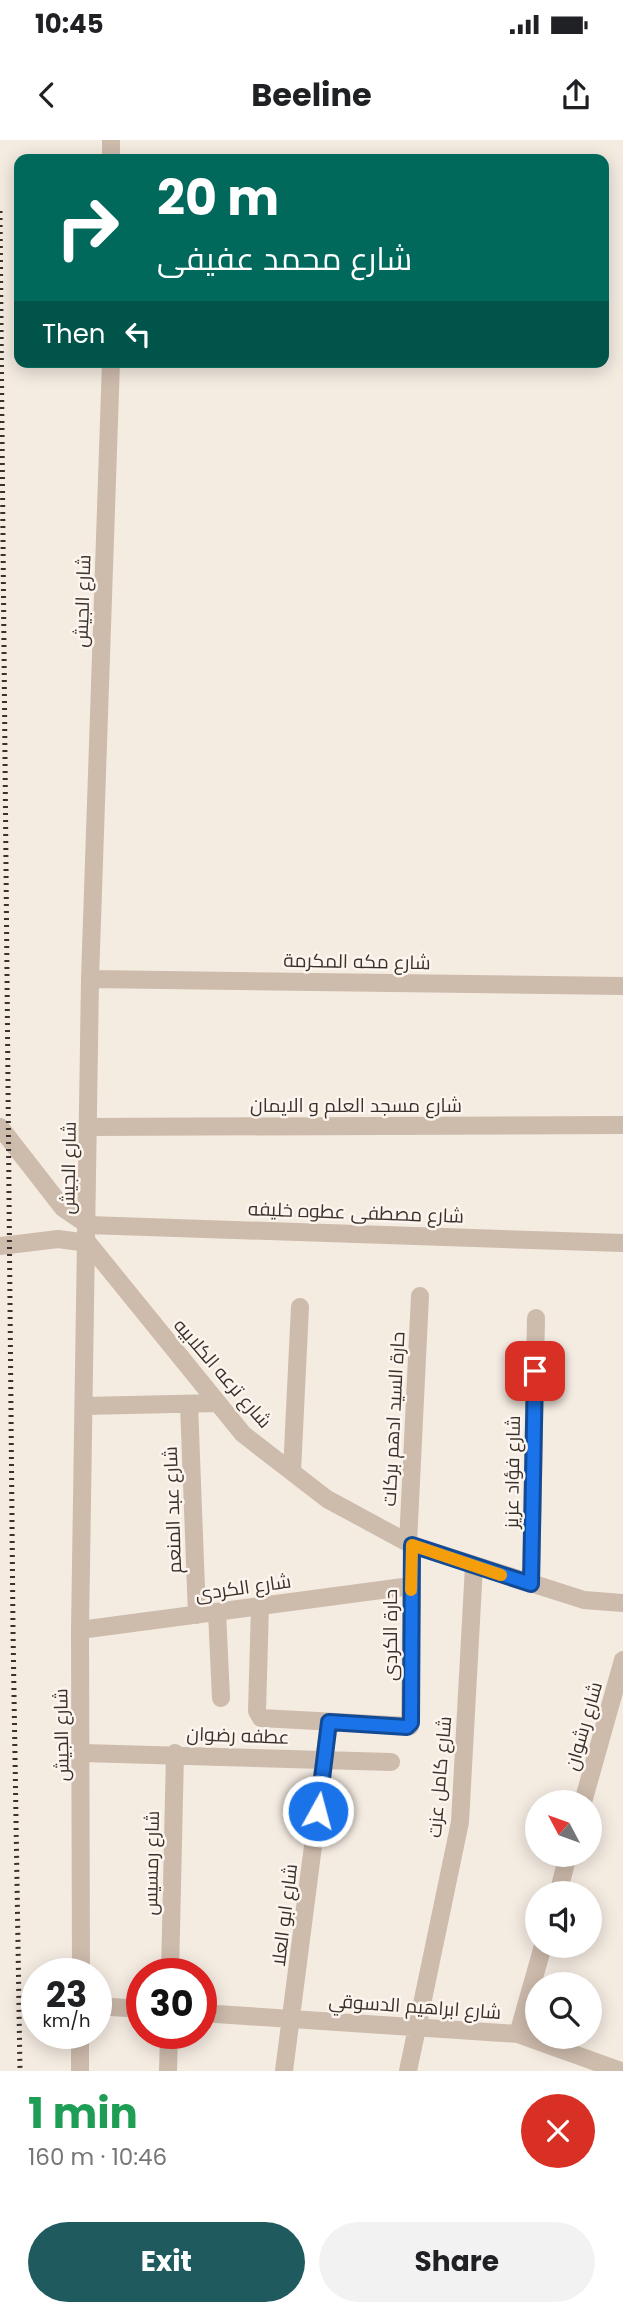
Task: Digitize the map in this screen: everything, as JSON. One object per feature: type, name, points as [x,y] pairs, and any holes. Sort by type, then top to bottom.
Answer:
[{"type":"street","name":"شارع الجيش","points":[[80,1958],[83,1753],[80,1630],[90,979],[111,368]]},
{"type":"street","name":"شارع مكه المكرمة","points":[[90,979],[623,986]]},
{"type":"street","name":"شارع مسجد العلم و الايمان","points":[[89,1127],[623,1125]]},
{"type":"street","name":"شارع ترعه الكلابيه","points":[[0,1127],[63,1208],[88,1234],[243,1434],[327,1499],[410,1544],[584,1600],[623,1603]]},
{"type":"street","name":"شارع مصطفى عطوه خليفه","points":[[0,1246],[88,1234],[623,1243]]},
{"type":"street","name":"حارة السيد ادهم بركات","points":[[410,1544],[420,1296]]},
{"type":"street","points":[[292,1471],[300,1307]]},
{"type":"street","name":"شارع فؤاد عزيز","points":[[531,1584],[536,1318]]},
{"type":"street","name":"شارع عبد المنعم","points":[[189,1404],[197,1615]]},
{"type":"street","points":[[85,1406],[218,1404]]},
{"type":"street","name":"حارة الكردى","points":[[329,1722],[410,1726],[410,1544]]},
{"type":"street","name":"شارع كامل عزت","points":[[408,2071],[460,1822],[474,1566]]},
{"type":"street","name":"شارع الكردى","points":[[80,1630],[411,1586]]},
{"type":"street","points":[[260,1606],[258,1715],[329,1722]]},
{"type":"street","points":[[217,1612],[221,1698]]},
{"type":"street","name":"شارع رشوان","points":[[586,1790],[623,1660]]},
{"type":"street","name":"شارع ابو العلا","points":[[284,2071],[293,2020],[329,1722]]},
{"type":"street","name":"عطفه رضوان","points":[[83,1753],[391,1762]]},
{"type":"street","name":"شارع رمسيس","points":[[170,1958],[175,1754]]},
{"type":"street","points":[[518,2034],[540,1958]]},
{"type":"street","name":"شارع ابراهيم الدسوقي","points":[[217,2014],[518,2034],[621,2071]]},
{"type":"street","points":[[80,2049],[80,2071]]},
{"type":"street","points":[[168,2071],[169,2049]]},
{"type":"railway","points":[[0,211],[13,1631],[20,2071]]},
{"type":"slow traffic","points":[[411,1590],[412,1545],[501,1575]]},
{"type":"route","points":[[318,1811],[329,1722],[410,1726],[412,1545],[531,1584],[535,1371]]}]
